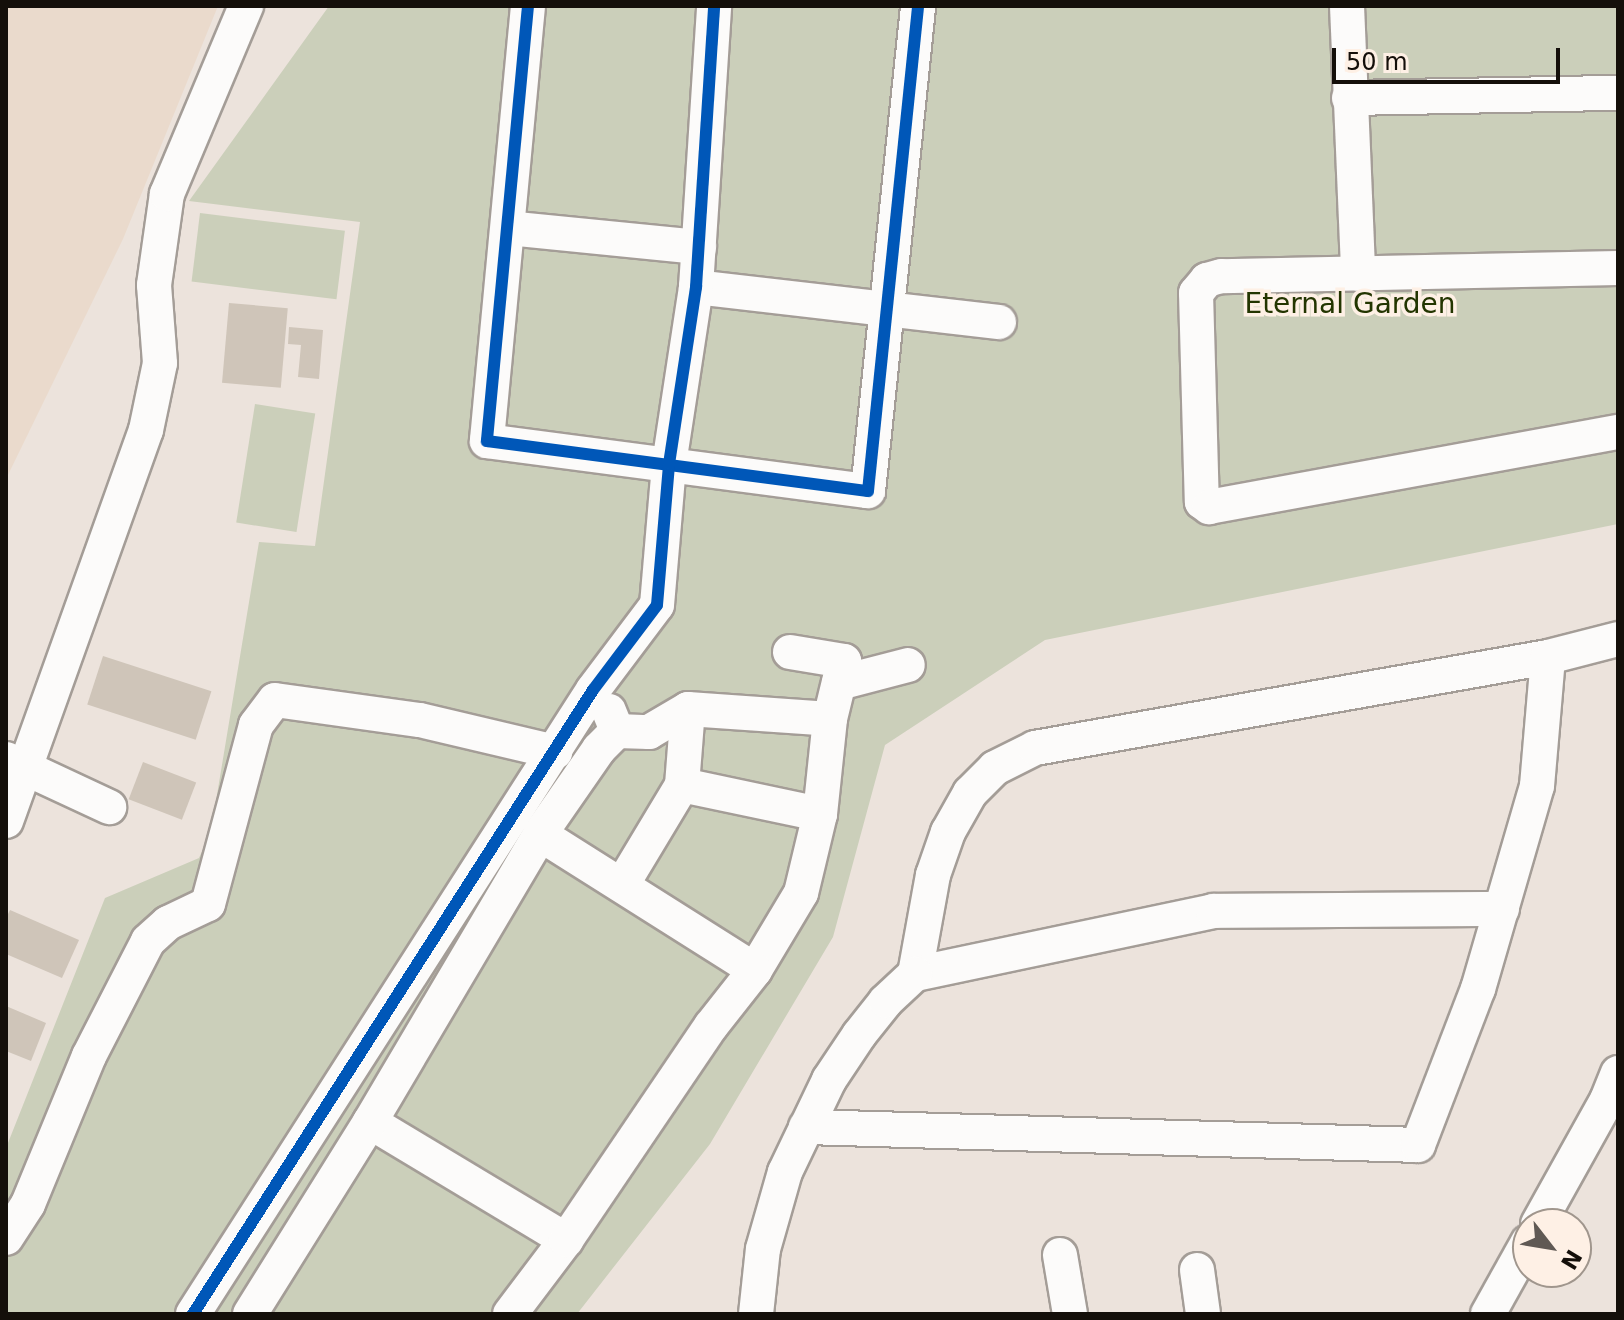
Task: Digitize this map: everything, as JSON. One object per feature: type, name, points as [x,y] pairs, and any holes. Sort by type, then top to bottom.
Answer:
[{"type":"street","points":[[6,821],[17,764],[146,430],[160,363],[154,285],[167,194],[246,6]]},
{"type":"street","points":[[528,6],[487,441],[868,491],[918,6]]},
{"type":"street","points":[[193,1314],[593,690],[657,605],[669,464],[696,287],[714,6]]},
{"type":"street","points":[[1347,6],[1358,274]]},
{"type":"street","points":[[1349,98],[1618,93]]},
{"type":"street","points":[[508,228],[699,247]]},
{"type":"street","points":[[1618,268],[1221,276],[1207,280],[1196,293],[1202,502],[1209,507],[1618,432]]},
{"type":"street","points":[[696,287],[999,322]]},
{"type":"street","points":[[915,974],[933,875],[948,832],[970,793],[995,768],[1035,748],[1548,657],[1618,639]]},
{"type":"street","points":[[510,1314],[566,1240],[711,1026],[755,970],[801,893],[820,814],[830,719],[844,661],[790,652]]},
{"type":"street","points":[[806,1127],[1418,1145],[1478,989],[1537,786],[1548,657]]},
{"type":"street","points":[[839,683],[908,665]]},
{"type":"street","points":[[593,690],[607,708],[617,731]]},
{"type":"street","points":[[6,1238],[28,1204],[89,1056],[148,941],[168,923],[208,904],[256,725],[275,700],[420,720],[555,752]]},
{"type":"street","points":[[250,1314],[370,1122],[540,834],[599,749],[617,731],[649,732],[688,709],[830,719]]},
{"type":"street","points":[[622,885],[682,785],[688,709]]},
{"type":"street","points":[[17,764],[109,807]]},
{"type":"street","points":[[682,785],[820,814]]},
{"type":"street","points":[[540,834],[755,970]]},
{"type":"street","points":[[756,1314],[763,1249],[785,1172],[806,1127],[829,1080],[859,1035],[886,1001],[915,974],[1213,911],[1502,909]]},
{"type":"street","points":[[1547,1208],[1607,1100],[1618,1073]]},
{"type":"street","points":[[370,1122],[566,1240]]},
{"type":"street","points":[[1060,1255],[1070,1314]]},
{"type":"street","points":[[1197,1270],[1203,1314]]},
{"type":"street","points":[[1488,1314],[1512,1271]]},
{"type":"shaded area","points":[[6,6],[218,6],[123,239],[6,479]]},
{"type":"green space","name":"Eternal Garden","points":[[329,6],[1618,6],[1618,524],[1045,640],[885,745],[833,937],[710,1144],[577,1314],[6,1314],[6,1148],[105,898],[199,858],[211,831],[259,542],[315,546],[360,222],[189,201]]},
{"type":"green space","points":[[200,213],[345,231],[337,299],[192,281]]},
{"type":"green space","points":[[255,404],[315,414],[296,532],[236,523]]},
{"type":"building","points":[[229,303],[288,308],[281,388],[222,383]]},
{"type":"building","points":[[289,327],[323,330],[319,379],[298,377],[301,345],[288,344]]},
{"type":"building","points":[[103,656],[211,691],[196,740],[87,705]]},
{"type":"building","points":[[143,762],[196,782],[182,820],[129,799]]},
{"type":"building","points":[[10,910],[79,940],[62,978],[6,954],[6,918]]},
{"type":"building","points":[[6,1006],[46,1023],[31,1061],[6,1051]]},
{"type":"cycle path","points":[[528,6],[487,441],[868,491],[918,6]]},
{"type":"cycle path","points":[[193,1314],[593,690],[657,605],[669,464],[696,287],[714,6]]}]
